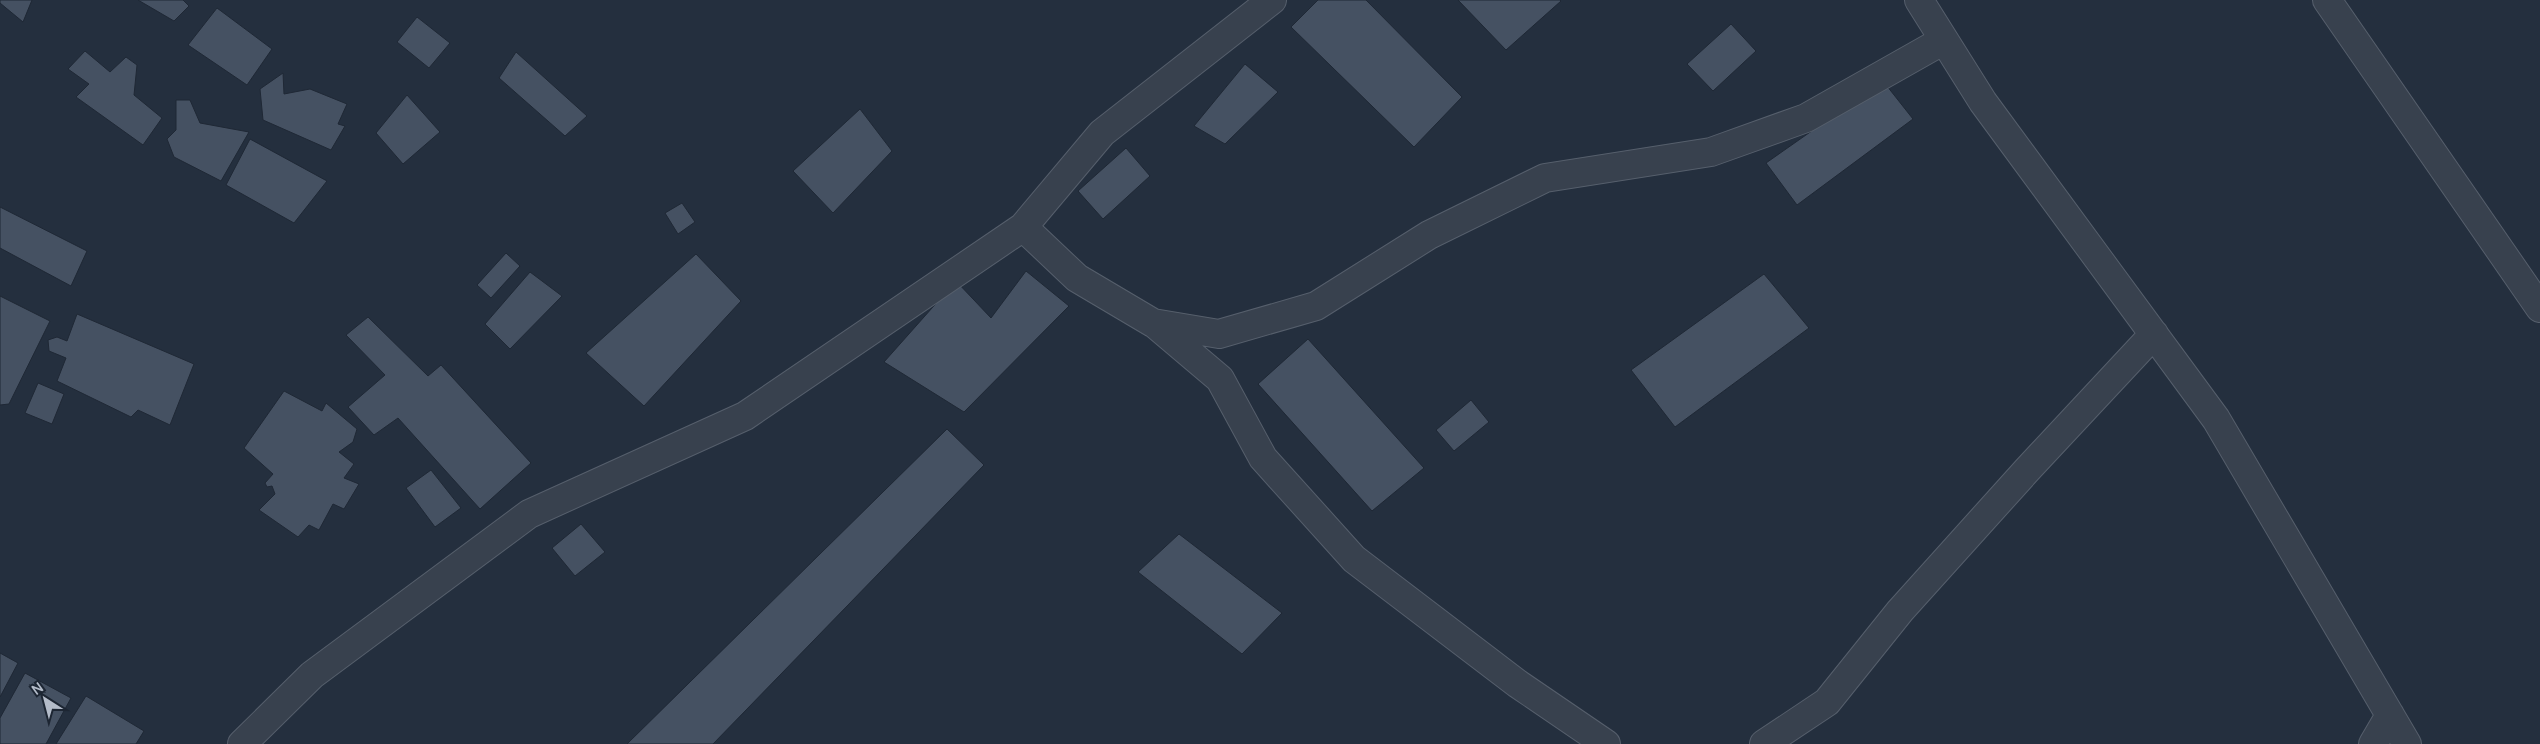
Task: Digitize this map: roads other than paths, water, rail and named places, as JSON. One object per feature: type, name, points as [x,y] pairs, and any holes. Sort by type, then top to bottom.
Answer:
[{"type":"street","points":[[242,744],[312,675],[529,514],[745,416],[1023,227],[1102,133],[1272,0]]},
{"type":"street","points":[[1918,0],[1983,102],[2216,419],[2407,744]]},
{"type":"street","points":[[2327,0],[2540,308]]},
{"type":"street","points":[[1153,323],[1219,334],[1316,306],[1429,235],[1545,178],[1711,152],[1806,118],[1944,40]]},
{"type":"street","points":[[1023,227],[1077,278],[1153,323],[1220,379],[1263,458],[1354,559],[1518,684],[1606,744]]},
{"type":"street","points":[[1764,744],[1827,702],[1900,611],[2027,470],[2154,334]]},
{"type":"street","points":[[2373,744],[2390,715]]}]
